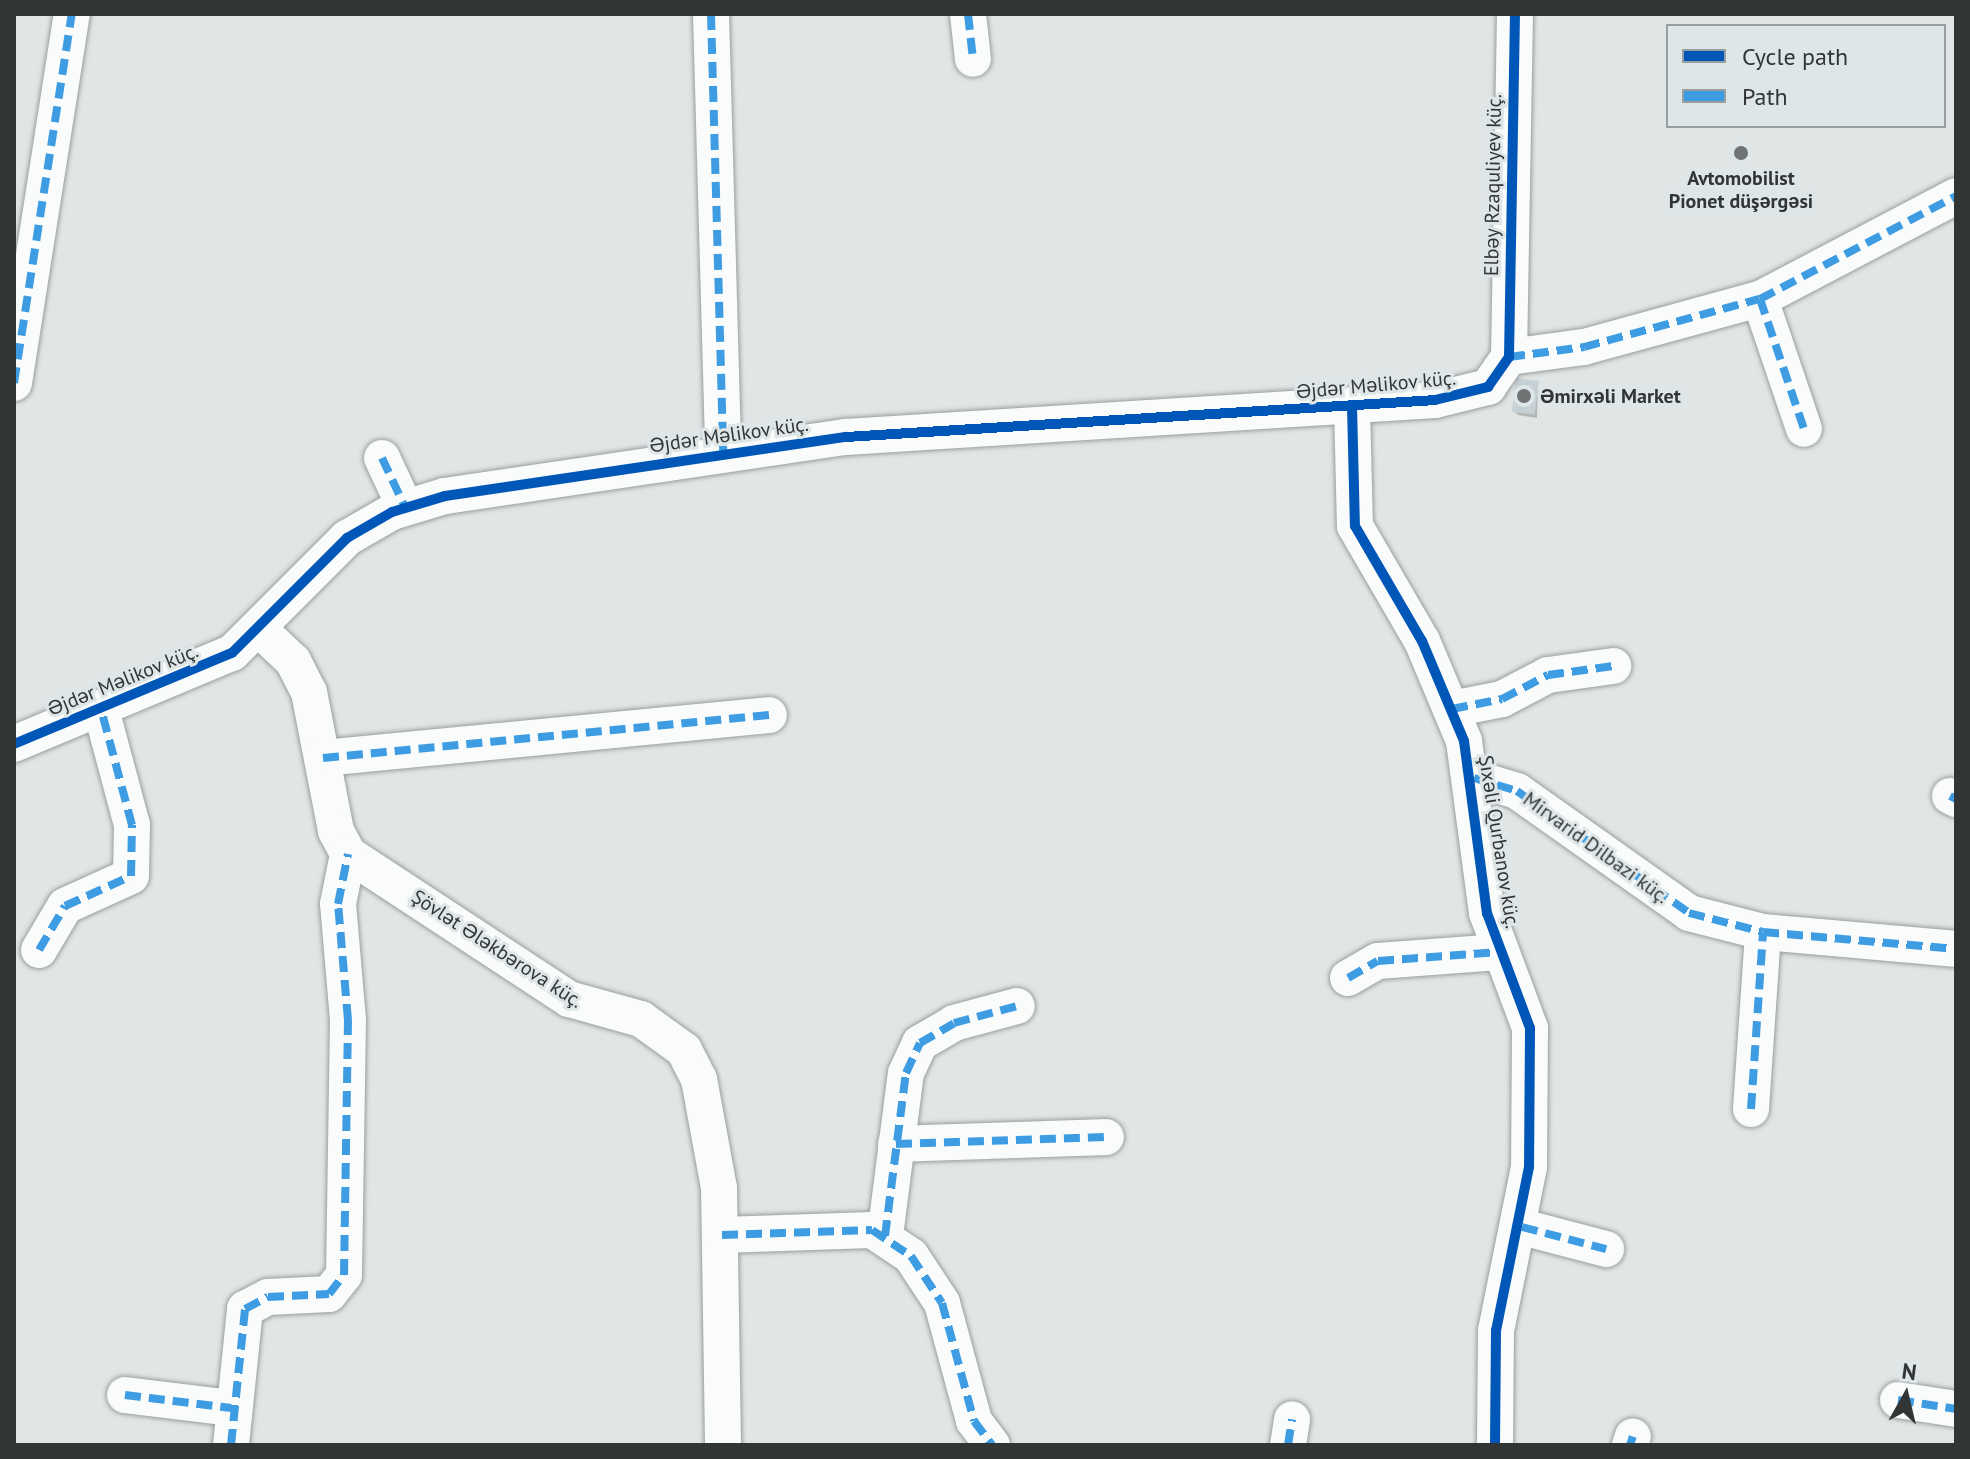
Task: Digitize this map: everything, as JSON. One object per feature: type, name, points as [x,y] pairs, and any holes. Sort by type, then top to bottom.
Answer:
[{"type":"street","points":[[14,383],[72,14]]},
{"type":"street","points":[[711,14],[723,454]]},
{"type":"street","points":[[968,14],[973,59]]},
{"type":"street","name":"Elbəy Rzaquliyev küç.","points":[[1509,357],[1515,14]]},
{"type":"street","points":[[1509,357],[1584,347],[1760,299],[1956,196]]},
{"type":"street","points":[[1760,299],[1804,429]]},
{"type":"street","name":"Əjdər Məlikov küç.","points":[[14,744],[198,672],[259,629],[315,564],[405,507],[723,454],[846,437],[1352,406],[1466,396],[1488,387],[1509,357]]},
{"type":"street","name":"Şıxəli Qurbanov küç.","points":[[1352,406],[1355,526],[1452,709],[1474,778],[1487,913],[1499,952],[1530,1028],[1522,1227],[1496,1330],[1495,1445]]},
{"type":"street","points":[[382,458],[405,507]]},
{"type":"street","points":[[231,1445],[231,1408],[245,1309],[268,1297],[329,1294],[344,1275],[348,1020],[338,904],[348,854],[336,831],[323,758],[300,672],[259,629]]},
{"type":"street","points":[[1452,709],[1502,699],[1548,675],[1613,666]]},
{"type":"street","points":[[39,950],[65,906],[131,876],[132,825],[101,709]]},
{"type":"street","points":[[323,758],[769,715]]},
{"type":"street","name":"Mirvarid Dilbazi küç.","points":[[1474,778],[1517,791],[1689,913],[1763,932],[1956,949]]},
{"type":"street","name":"Şövlət Ələkbərova küç.","points":[[348,854],[569,999],[641,1019],[684,1050],[712,1134],[722,1235],[723,1445]]},
{"type":"street","points":[[1751,1109],[1763,932]]},
{"type":"street","points":[[1348,978],[1378,961],[1499,952]]},
{"type":"street","points":[[885,1236],[906,1073],[920,1043],[954,1023],[1017,1006]]},
{"type":"street","points":[[896,1144],[1106,1137]]},
{"type":"street","points":[[1522,1227],[1606,1249]]},
{"type":"street","points":[[722,1235],[846,1228],[885,1236],[933,1282],[974,1421],[992,1445]]},
{"type":"street","points":[[125,1395],[231,1408]]},
{"type":"street","points":[[1898,1400],[1956,1409]]},
{"type":"building","points":[[1516,378],[1539,381],[1535,415],[1512,412]]},
{"type":"marked path","points":[[14,383],[72,14]]},
{"type":"marked path","points":[[711,14],[723,454]]},
{"type":"marked path","points":[[968,14],[973,59]]},
{"type":"marked path","points":[[1509,357],[1584,347],[1760,299],[1956,196]]},
{"type":"marked path","points":[[1760,299],[1804,429]]},
{"type":"marked path","points":[[382,458],[405,507]]},
{"type":"marked path","points":[[1452,709],[1502,699],[1548,675],[1613,666]]},
{"type":"marked path","points":[[39,950],[65,906],[131,876],[132,825],[101,709]]},
{"type":"marked path","points":[[323,758],[769,715]]},
{"type":"marked path","points":[[1474,778],[1517,791],[1689,913],[1763,932],[1956,949]]},
{"type":"marked path","points":[[1950,796],[1956,799]]},
{"type":"marked path","points":[[231,1445],[245,1309],[268,1297],[329,1294],[344,1275],[348,1020],[338,904],[348,854]]},
{"type":"marked path","points":[[1751,1109],[1763,932]]},
{"type":"marked path","points":[[1348,978],[1378,961],[1499,952]]},
{"type":"marked path","points":[[885,1236],[906,1073],[920,1043],[954,1023],[1017,1006]]},
{"type":"marked path","points":[[896,1144],[1106,1137]]},
{"type":"marked path","points":[[1522,1227],[1606,1249]]},
{"type":"marked path","points":[[722,1235],[872,1230],[911,1256],[942,1303],[974,1421],[992,1445]]},
{"type":"marked path","points":[[125,1395],[231,1408]]},
{"type":"marked path","points":[[1898,1400],[1956,1409]]},
{"type":"marked path","points":[[1288,1445],[1292,1419]]},
{"type":"marked path","points":[[1630,1445],[1633,1436]]},
{"type":"cycle path","points":[[14,744],[232,653],[347,538],[392,512],[445,496],[846,437],[1435,400],[1488,387],[1509,357],[1515,14]]},
{"type":"cycle path","points":[[1352,406],[1355,526],[1422,641],[1464,741],[1487,913],[1530,1028],[1529,1167],[1496,1330],[1495,1445]]},
{"type":"place","name":"Avtomobilist Pionet düşərgəsi","points":[[1741,153]]},
{"type":"place","name":"Əmirxəli Market","points":[[1524,396]]}]
